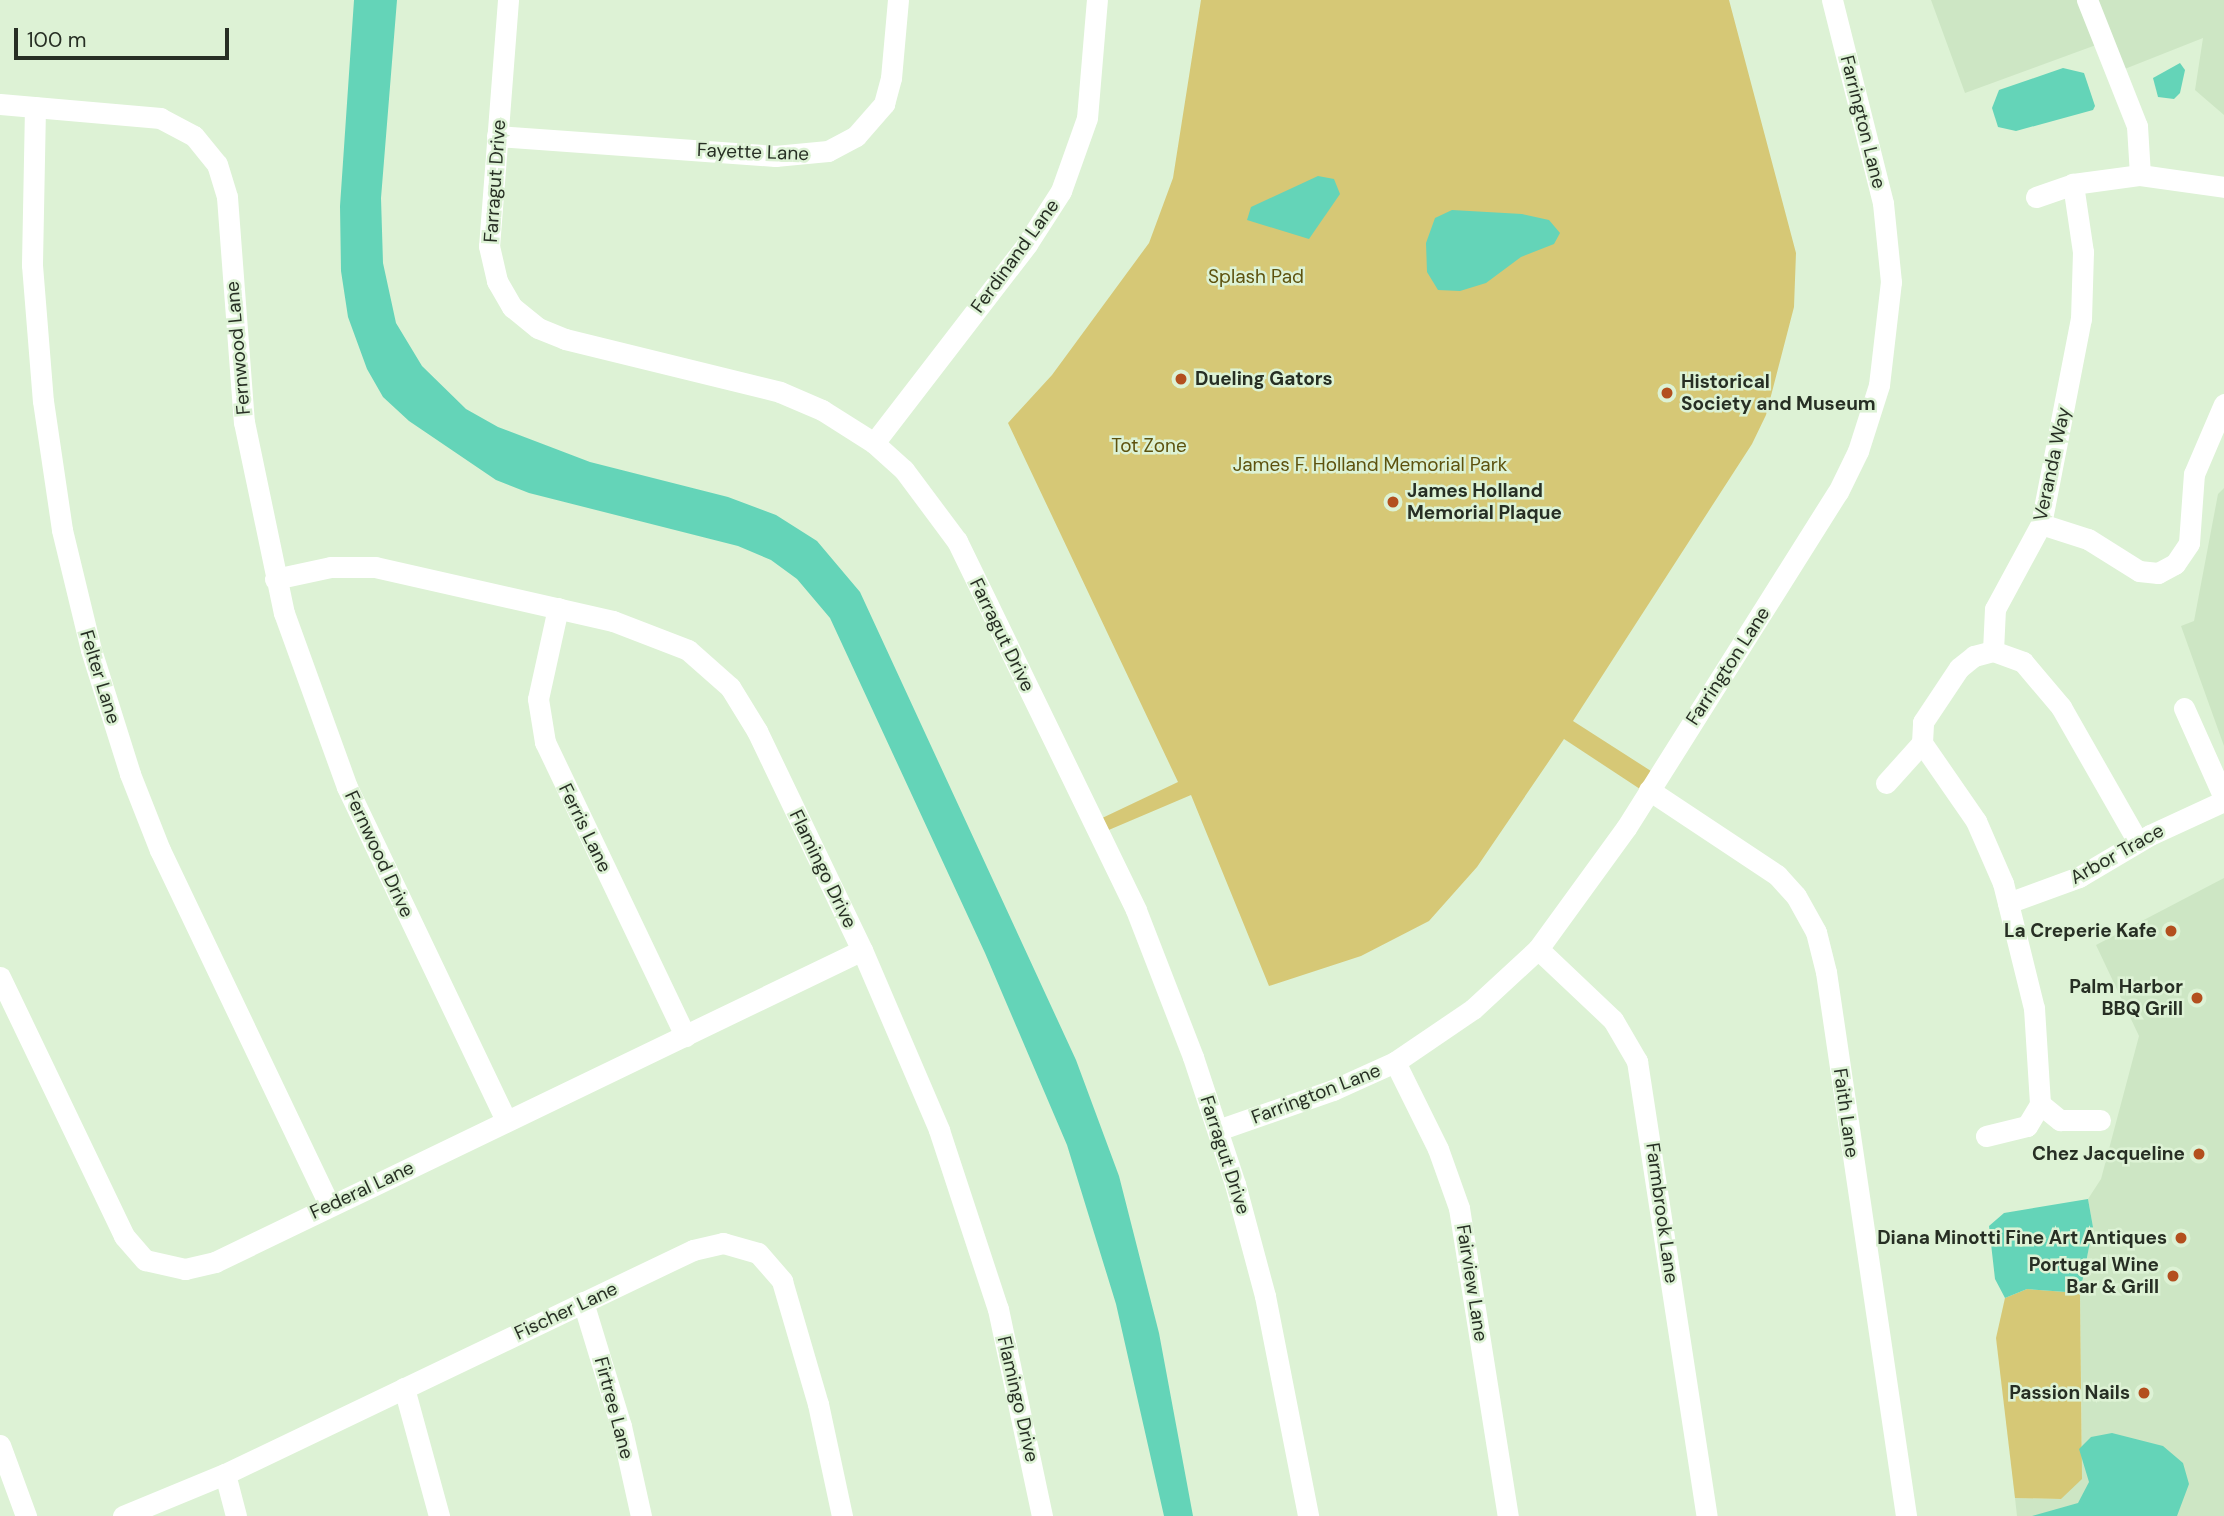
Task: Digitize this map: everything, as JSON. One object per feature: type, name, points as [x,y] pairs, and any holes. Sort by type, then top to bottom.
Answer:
[{"type":"street","name":"Farragut Drive","points":[[508,0],[491,258],[501,290],[527,320],[565,339],[794,397],[874,443],[920,486],[962,552],[1136,910],[1218,1130],[1265,1296],[1308,1516]]},
{"type":"street","name":"Fayette Lane","points":[[497,136],[775,156],[828,151],[856,136],[884,104],[891,78],[898,0]]},
{"type":"street","name":"Ferdinand Lane","points":[[874,443],[1027,244],[1061,191],[1087,118],[1097,0]]},
{"type":"street","name":"Farrington Lane","points":[[1218,1130],[1334,1090],[1395,1062],[1473,1009],[1538,949],[1598,870],[1838,492],[1862,441],[1879,385],[1890,304],[1887,232],[1832,0]]},
{"type":"street","points":[[2087,0],[2137,126],[2140,175]]},
{"type":"street","points":[[0,104],[36,107]]},
{"type":"street","name":"Fernwood Lane","points":[[36,107],[140,114],[184,129],[211,155],[225,185],[244,422],[275,579]]},
{"type":"street","name":"Felter Lane","points":[[36,107],[32,265],[43,401],[62,530],[91,650],[130,774],[160,850],[329,1205]]},
{"type":"street","points":[[2036,197],[2073,184],[2140,175],[2224,187]]},
{"type":"street","name":"Veranda Way","points":[[1993,651],[1996,609],[2041,524],[2081,319],[2083,252],[2073,184]]},
{"type":"street","points":[[2041,524],[2088,540],[2139,571],[2158,573],[2175,564],[2189,543],[2194,474],[2224,404]]},
{"type":"street","name":"Flamingo Drive","points":[[275,579],[331,567],[375,567],[558,608],[662,637],[698,657],[730,687],[757,732],[909,1053],[970,1217],[1009,1355],[1042,1516]]},
{"type":"street","name":"Fernwood Drive","points":[[275,579],[302,669],[347,787],[506,1121]]},
{"type":"street","name":"Ferris Lane","points":[[558,608],[538,699],[545,742],[685,1036]]},
{"type":"street","points":[[1986,1136],[2027,1126],[2040,1104],[2038,1026],[2008,903],[1976,821],[1922,743],[1923,722],[1959,668],[1974,656],[1993,651],[2024,662],[2061,707],[2138,842]]},
{"type":"street","points":[[2184,708],[2224,800]]},
{"type":"street","points":[[1886,783],[1922,743]]},
{"type":"street","name":"Faith Lane","points":[[1649,790],[1777,875],[1796,896],[1816,932],[1826,972],[1906,1516]]},
{"type":"street","name":"Arbor Trace","points":[[2008,903],[2079,877],[2138,842],[2224,800]]},
{"type":"street","name":"Farmbrook Lane","points":[[1538,949],[1613,1020],[1637,1061],[1707,1516]]},
{"type":"street","name":"Federal Lane","points":[[0,977],[124,1236],[145,1259],[169,1268],[203,1266],[862,950]]},
{"type":"street","name":"Fairview Lane","points":[[1395,1062],[1438,1149],[1459,1208],[1507,1516]]},
{"type":"street","points":[[2040,1104],[2060,1120],[2100,1121]]},
{"type":"street","name":"Fischer Lane","points":[[123,1516],[225,1474],[708,1245],[743,1246],[769,1262],[782,1281],[797,1323],[842,1516]]},
{"type":"street","name":"Firtree Lane","points":[[583,1302],[621,1426],[641,1516]]},
{"type":"street","points":[[404,1388],[439,1516]]},
{"type":"street","points":[[0,1445],[26,1516]]},
{"type":"street","points":[[225,1474],[236,1516]]},
{"type":"shaded area","points":[[1931,0],[2224,0],[2224,115],[2195,90],[2203,38],[2107,76],[2096,45],[1965,93]]},
{"type":"shaded area","points":[[2224,488],[2224,746],[2181,626],[2194,621],[2218,494]]},
{"type":"shaded area","points":[[2224,878],[2224,1516],[2017,1516],[2015,1498],[2061,1499],[2082,1446],[2080,1293],[2093,1227],[2088,1199],[2101,1179],[2139,1036],[2096,945]]},
{"type":"green space","name":"James F. Holland Memorial Park","points":[[1201,0],[1729,0],[1796,253],[1794,307],[1766,415],[1752,444],[1573,721],[1651,771],[1640,789],[1564,739],[1477,867],[1429,921],[1361,956],[1269,986],[1191,795],[1104,832],[1098,820],[1178,782],[1008,423],[1052,375],[1149,243],[1173,178]]},
{"type":"green space","points":[[2027,1289],[2080,1293],[2082,1479],[2061,1499],[2015,1498],[1996,1338],[2005,1298]]},
{"type":"water","points":[[354,0],[397,0],[381,198],[383,263],[396,323],[422,366],[466,409],[498,427],[590,462],[728,497],[776,515],[817,541],[860,592],[1076,1060],[1119,1176],[1159,1333],[1193,1516],[1164,1516],[1116,1304],[1067,1145],[985,953],[830,618],[797,579],[771,560],[738,546],[529,493],[496,480],[409,421],[383,397],[367,369],[348,317],[341,271],[340,206]]},
{"type":"water","points":[[2180,63],[2185,70],[2180,93],[2174,99],[2158,97],[2153,78]]},
{"type":"water","points":[[2063,68],[2084,73],[2095,106],[2093,110],[2016,131],[1998,127],[1992,108],[1999,90]]},
{"type":"water","points":[[1318,176],[1334,179],[1340,194],[1309,239],[1247,220],[1251,207]]},
{"type":"water","points":[[1452,210],[1522,214],[1549,220],[1560,233],[1554,244],[1521,257],[1486,283],[1460,291],[1438,290],[1427,272],[1426,243],[1435,218]]},
{"type":"water","points":[[2088,1199],[2093,1227],[2080,1293],[2027,1289],[2005,1298],[1995,1279],[1989,1226],[2004,1213]]},
{"type":"water","points":[[2112,1433],[2163,1446],[2183,1463],[2189,1484],[2177,1516],[2032,1516],[2078,1503],[2089,1482],[2079,1449],[2091,1437]]},
{"type":"place","name":"Dueling Gators","points":[[1181,379]]},
{"type":"place","name":"Historical Society and Museum","points":[[1667,393]]},
{"type":"place","name":"James Holland Memorial Plaque","points":[[1393,502]]},
{"type":"place","name":"La Creperie Kafe","points":[[2171,931]]},
{"type":"place","name":"Palm Harbor BBQ Grill","points":[[2197,998]]},
{"type":"place","name":"Chez Jacqueline","points":[[2199,1154]]},
{"type":"place","name":"Diana Minotti Fine Art Antiques","points":[[2181,1238]]},
{"type":"place","name":"Portugal Wine Bar & Grill","points":[[2173,1276]]},
{"type":"place","name":"Passion Nails","points":[[2144,1393]]},
{"type":"park label","name":"Splash Pad","points":[[1256,277]]},
{"type":"park label","name":"Tot Zone","points":[[1149,446]]}]
